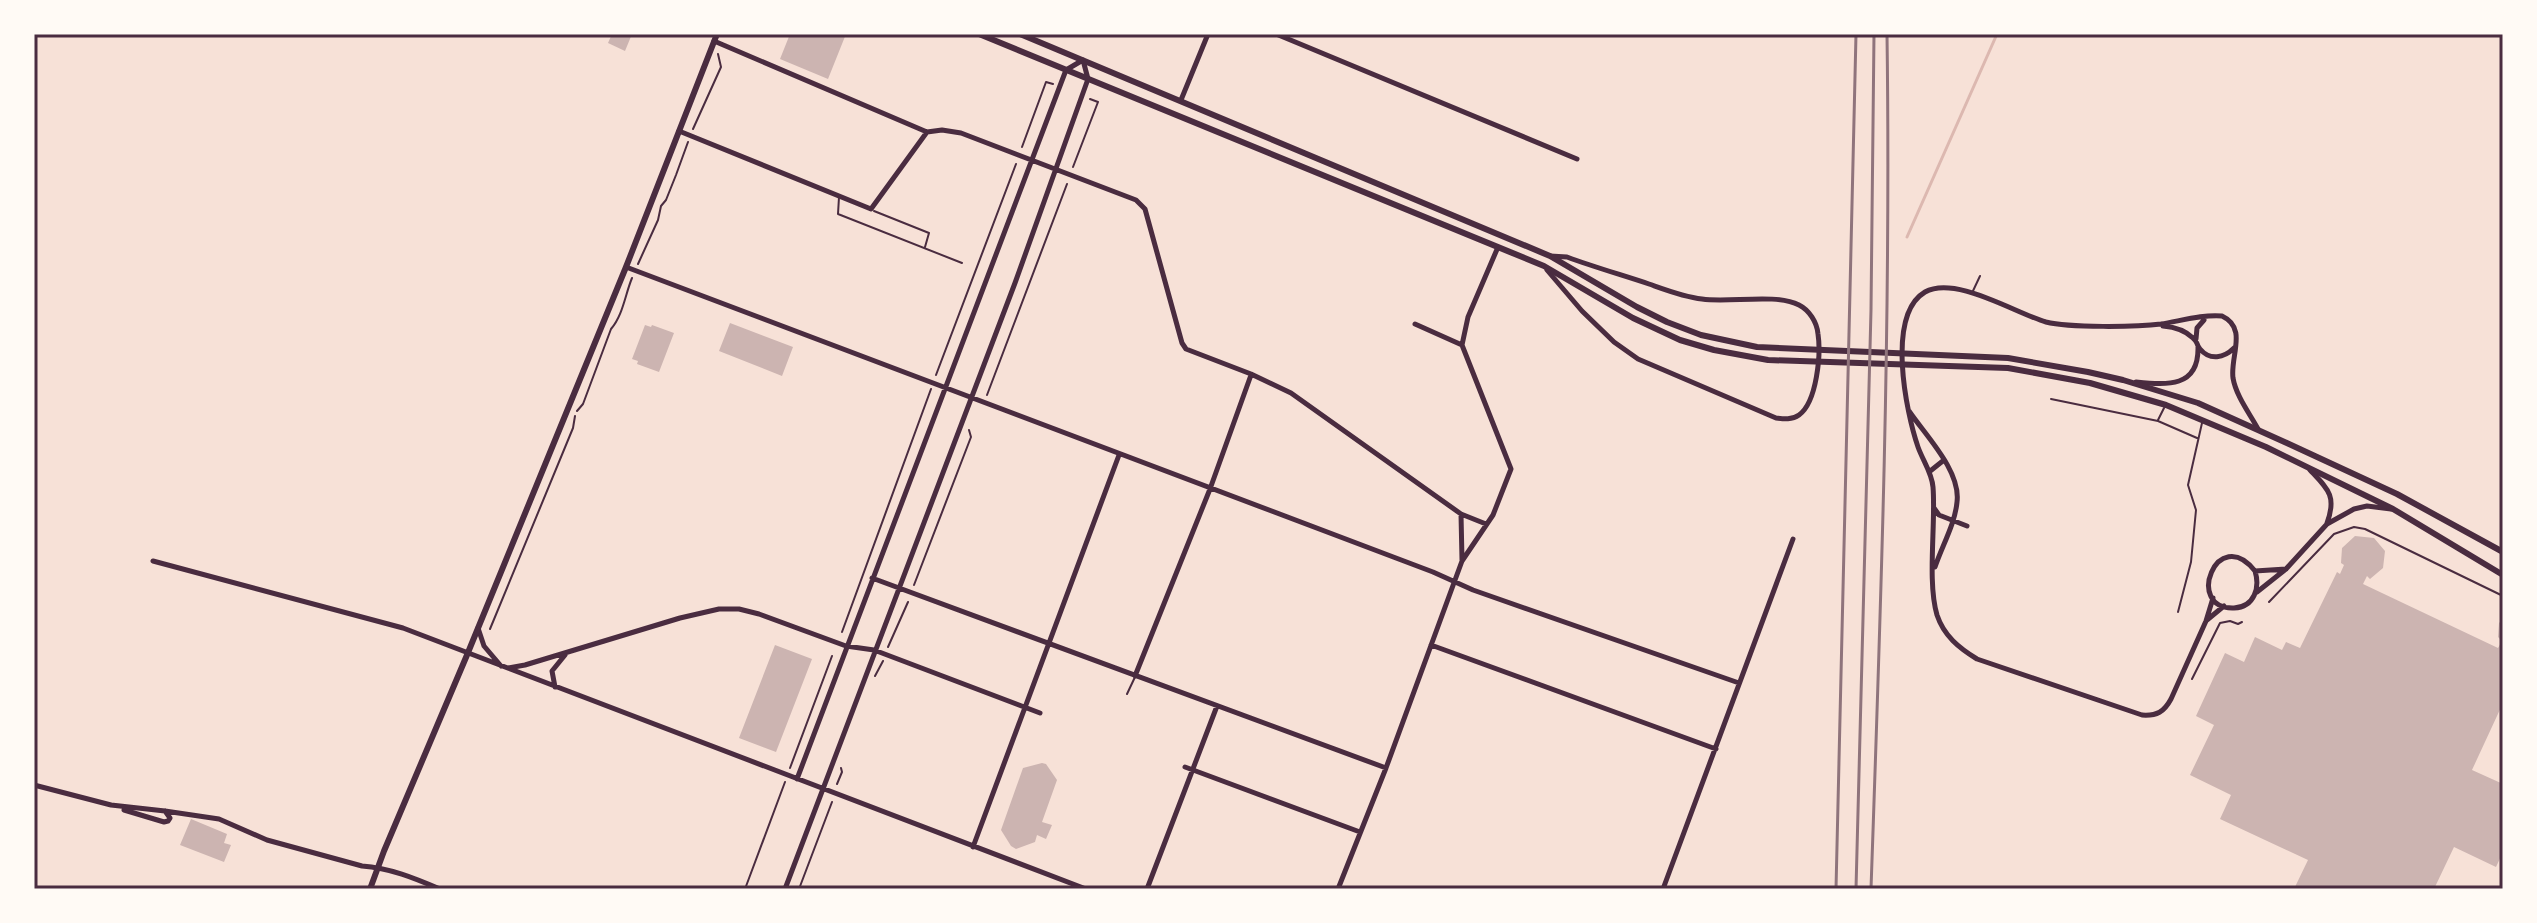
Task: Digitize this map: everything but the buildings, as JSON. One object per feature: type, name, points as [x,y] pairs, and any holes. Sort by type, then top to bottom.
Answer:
[{"type":"street","points":[[979,34],[1544,266],[1618,310],[1680,340],[1750,357],[2008,368],[2090,383],[2166,405],[2309,469],[2393,509],[2503,575]]},
{"type":"street","points":[[1020,34],[1550,256],[1637,307],[1682,328],[1738,344],[1802,350],[1917,352],[2008,358],[2164,385],[2181,380],[2194,370],[2198,361],[2197,328],[2208,317]]},
{"type":"street","points":[[1181,100],[1208,34]]},
{"type":"street","points":[[1276,34],[1577,159]]},
{"type":"street","points":[[370,889],[626,267],[716,38],[927,132],[942,130],[961,133],[1069,177],[1127,195],[1140,203],[1145,209],[1182,343],[1191,352],[1251,374],[1298,398],[1461,514],[1486,524]]},
{"type":"street","points":[[797,779],[1066,70],[1083,60]]},
{"type":"street","points":[[785,889],[1015,283],[1088,79],[1083,60]]},
{"type":"street","points":[[679,131],[871,209],[927,132]]},
{"type":"street","points":[[1338,889],[1462,561],[1498,503],[1511,469],[1462,345],[1468,317],[1498,246]]},
{"type":"street","points":[[1544,266],[1582,311],[1614,342],[1638,359],[1759,412],[1788,419],[1798,416],[1812,397],[1818,333],[1813,317],[1806,309],[1784,299],[1700,299],[1567,257],[1550,256]]},
{"type":"street","points":[[626,267],[1454,581],[1739,683]]},
{"type":"street","points":[[2213,598],[2206,621],[2167,708],[2154,716],[2142,715],[1977,659],[1958,647],[1947,635],[1937,615],[1933,483],[1906,407],[1904,328],[1916,299],[1940,287],[1972,294],[2056,324],[2156,324],[2222,316],[2234,325],[2237,333],[2233,379],[2237,392],[2259,430]]},
{"type":"street","points":[[1415,324],[1462,345]]},
{"type":"street","points":[[2156,324],[2183,331],[2203,352],[2216,357],[2224,356],[2235,347]]},
{"type":"street","points":[[1135,676],[1210,489],[1251,374]]},
{"type":"street","points":[[2123,380],[2198,403],[2259,430],[2397,494],[2503,552]]},
{"type":"street","points":[[1906,407],[1944,460],[1955,482],[1958,501],[1934,571]]},
{"type":"street","points":[[973,847],[1119,455]]},
{"type":"street","points":[[1929,472],[1944,460]]},
{"type":"street","points":[[2309,469],[2331,497],[2332,510],[2327,524]]},
{"type":"street","points":[[2256,593],[2258,582],[2249,562],[2229,557],[2211,569],[2208,589],[2213,598],[2224,606],[2243,606],[2286,569],[2327,524],[2354,509],[2367,506],[2393,509]]},
{"type":"street","points":[[1933,507],[1939,515],[1967,526]]},
{"type":"street","points":[[1461,514],[1462,561]]},
{"type":"street","points":[[1663,889],[1793,539]]},
{"type":"street","points":[[153,561],[386,623],[1086,889]]},
{"type":"street","points":[[2255,571],[2286,569]]},
{"type":"street","points":[[872,578],[1386,768]]},
{"type":"street","points":[[2206,621],[2224,606]]},
{"type":"street","points":[[504,669],[680,618],[719,609],[739,609],[846,646],[874,650],[1040,713]]},
{"type":"street","points":[[478,628],[484,646],[504,669]]},
{"type":"street","points":[[1431,645],[1716,749]]},
{"type":"street","points":[[556,688],[552,671],[567,652]]},
{"type":"street","points":[[1147,889],[1217,706]]},
{"type":"street","points":[[1185,767],[1360,832]]},
{"type":"street","points":[[34,785],[164,822],[170,818],[165,811]]},
{"type":"street","points":[[111,805],[219,819],[267,840],[411,876],[440,889]]},
{"type":"lane","points":[[839,196],[838,214],[962,263]]},
{"type":"lane","points":[[871,209],[929,233],[924,248]]},
{"type":"lane","points":[[1972,294],[1980,276]]},
{"type":"lane","points":[[2051,399],[2158,421],[2197,438]]},
{"type":"lane","points":[[2158,421],[2166,405]]},
{"type":"lane","points":[[2178,612],[2191,562],[2196,510],[2188,485],[2203,420]]},
{"type":"lane","points":[[1127,694],[1135,676]]},
{"type":"path","points":[[694,127],[721,67],[720,63]]},
{"type":"path","points":[[1022,149],[1046,82],[1060,87]]},
{"type":"path","points":[[985,398],[1098,102],[1082,96]]},
{"type":"path","points":[[640,258],[654,231],[686,145]]},
{"type":"path","points":[[936,376],[1017,161]]},
{"type":"path","points":[[490,629],[630,283]]},
{"type":"path","points":[[842,632],[931,389]]},
{"type":"path","points":[[915,585],[971,437],[967,426]]},
{"type":"path","points":[[2269,602],[2334,534],[2354,527],[2365,529],[2503,596]]},
{"type":"path","points":[[888,648],[910,596]]},
{"type":"path","points":[[2192,679],[2220,623],[2242,622]]},
{"type":"path","points":[[793,761],[832,656]]},
{"type":"path","points":[[745,889],[782,791]]},
{"type":"path","points":[[799,889],[829,810]]},
{"type":"waterway","points":[[1907,237],[1997,34]]},
{"type":"railway","points":[[1836,889],[1856,34]]},
{"type":"railway","points":[[1856,889],[1871,310],[1874,34]]},
{"type":"railway","points":[[1871,889],[1886,355],[1887,34]]}]
